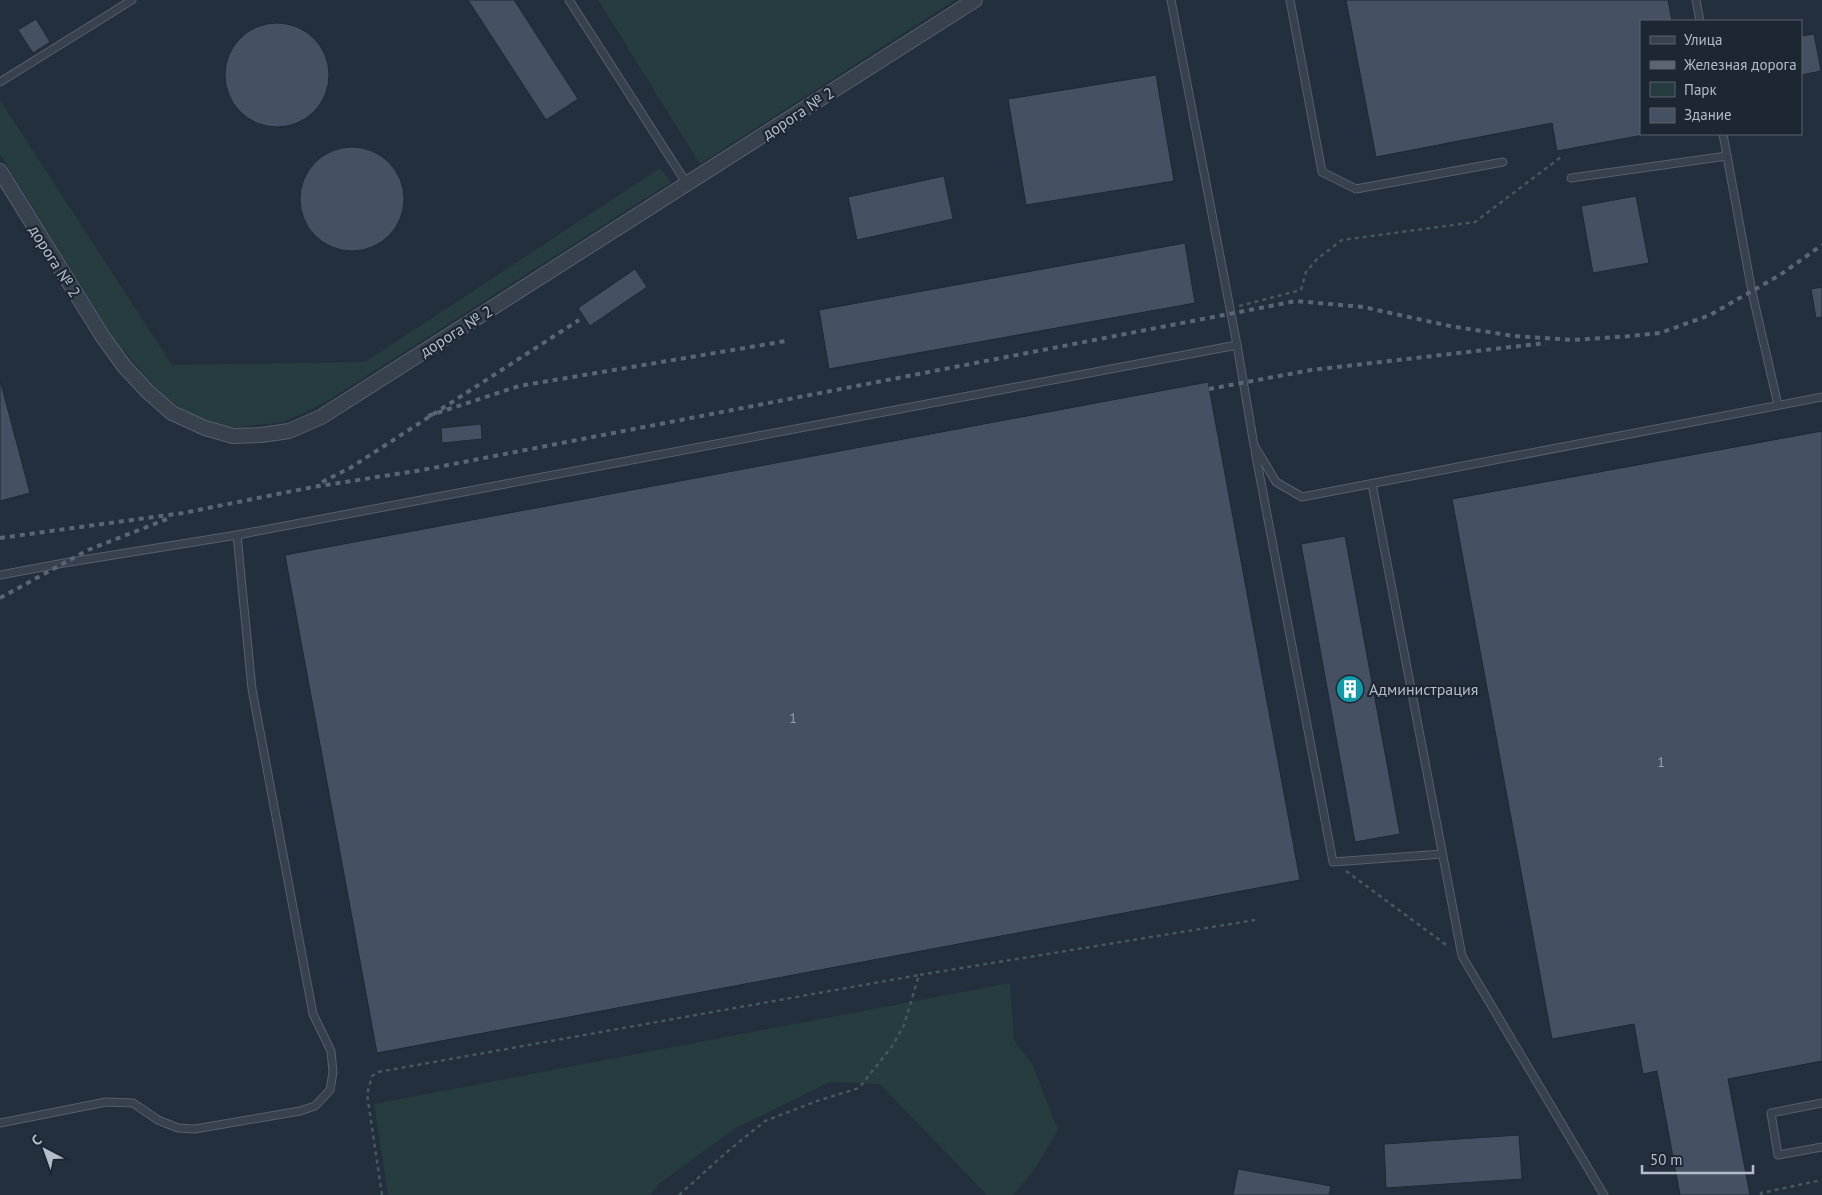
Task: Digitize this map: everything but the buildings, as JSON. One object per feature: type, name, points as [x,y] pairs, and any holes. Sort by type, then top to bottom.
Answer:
[{"type":"street","name":"дорога № 2","points":[[0,171],[103,337],[124,366],[148,392],[172,413],[204,428],[233,436],[289,431],[321,417],[975,0]]},
{"type":"lane","points":[[0,82],[132,0]]},
{"type":"lane","points":[[569,0],[687,184]]},
{"type":"lane","points":[[1171,0],[1334,862],[1442,854]]},
{"type":"lane","points":[[1290,0],[1322,172],[1356,189],[1503,162]]},
{"type":"lane","points":[[1696,0],[1700,20]]},
{"type":"lane","points":[[1723,135],[1752,292],[1778,405]]},
{"type":"lane","points":[[1571,178],[1727,156]]},
{"type":"lane","points":[[0,576],[64,563],[237,536],[1237,345]]},
{"type":"lane","points":[[1254,444],[1276,482],[1302,497],[1822,397]]},
{"type":"lane","points":[[1372,484],[1462,956],[1604,1195]]},
{"type":"lane","points":[[0,1123],[106,1102],[133,1103],[158,1120],[178,1128],[194,1129],[300,1111],[315,1106],[330,1090],[333,1072],[331,1051],[314,1014],[252,689],[237,536]]},
{"type":"lane","points":[[1822,1103],[1771,1113],[1778,1155],[1822,1147]]},
{"type":"path","points":[[1230,308],[1302,290],[1306,272],[1317,258],[1342,240],[1475,222],[1561,157]]},
{"type":"path","points":[[1334,862],[1462,956]]},
{"type":"path","points":[[382,1195],[367,1094],[372,1076],[378,1072],[919,975],[1255,920]]},
{"type":"path","points":[[679,1195],[765,1121],[817,1100],[859,1088],[893,1045],[904,1025],[919,975]]},
{"type":"path","points":[[1761,1195],[1761,1193],[1822,1180]]},
{"type":"green space","points":[[598,0],[955,0],[700,164]]},
{"type":"green space","points":[[0,100],[172,365],[365,362],[660,168],[671,182],[324,403],[284,422],[229,428],[186,412],[157,390],[114,339],[0,154]]},
{"type":"green space","points":[[1010,983],[1014,1040],[1033,1066],[1058,1130],[1034,1170],[1013,1195],[987,1195],[880,1084],[830,1082],[734,1129],[660,1183],[650,1195],[388,1195],[374,1104]]},
{"type":"railway","points":[[0,538],[183,513],[313,487],[422,470],[1296,301],[1363,307],[1450,326],[1514,336],[1573,340],[1660,333],[1710,315],[1780,275],[1822,245]]},
{"type":"railway","points":[[322,482],[350,468],[579,320]]},
{"type":"railway","points":[[428,416],[519,386],[786,341]]},
{"type":"railway","points":[[1209,389],[1311,370],[1546,343]]},
{"type":"railway","points":[[0,598],[88,550],[167,519]]},
{"type":"place","name":"Администрация","points":[[1350,689]]}]
